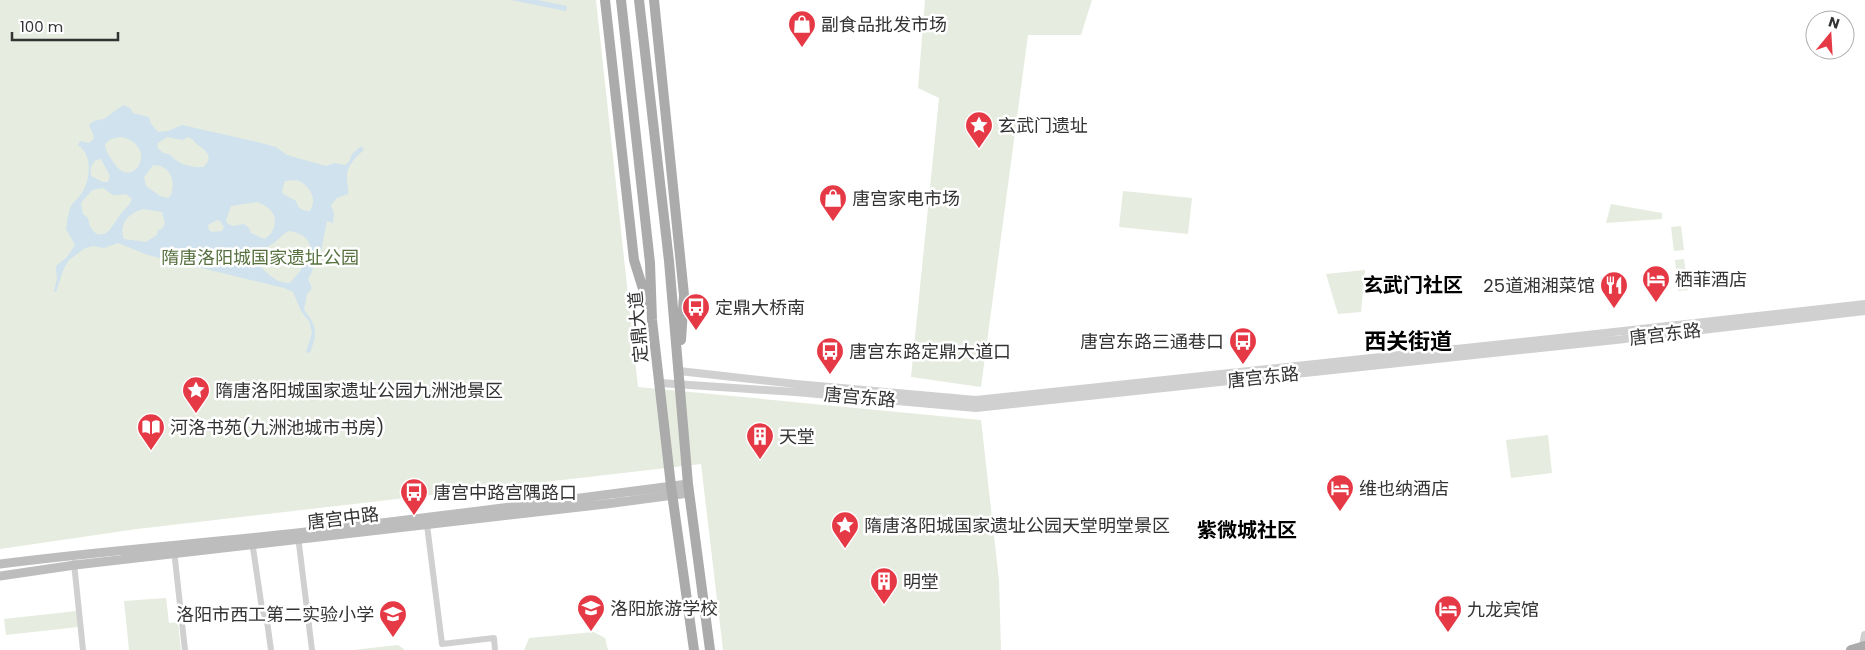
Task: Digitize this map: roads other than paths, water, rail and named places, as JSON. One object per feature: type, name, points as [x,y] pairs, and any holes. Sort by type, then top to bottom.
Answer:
[{"type":"main road","points":[[605,0],[634,260],[652,320]]},
{"type":"main road","name":"定鼎大道","points":[[621,0],[650,264],[652,320],[672,491],[694,650]]},
{"type":"main road","name":"定鼎大道","points":[[639,0],[669,261],[688,488],[710,650]]},
{"type":"main road","points":[[654,0],[684,294],[679,371]]},
{"type":"main road","points":[[609,42],[658,36]]},
{"type":"main road","points":[[669,261],[674,268],[678,268],[681,258]]},
{"type":"main road","points":[[637,268],[646,272],[650,264]]},
{"type":"main road","name":"唐宫中路","points":[[298,536],[428,525],[688,488]]},
{"type":"main road","name":"唐宫中路","points":[[0,576],[174,550],[672,491]]},
{"type":"main road","name":"唐宫中路","points":[[0,564],[73,554],[174,550]]},
{"type":"main road","points":[[1851,650],[1864,646]]},
{"type":"street","name":"唐宫东路","points":[[679,371],[796,384],[976,400],[1865,304]]},
{"type":"street","name":"唐宫东路","points":[[660,383],[795,392],[976,408],[1597,342],[1865,311]]},
{"type":"street","points":[[428,525],[442,644],[494,638],[495,650]]},
{"type":"street","points":[[298,536],[312,650]]},
{"type":"street","points":[[252,541],[262,609],[267,621],[271,650]]},
{"type":"street","points":[[174,550],[185,650]]},
{"type":"street","points":[[73,554],[83,650]]},
{"type":"street","points":[[1864,646],[1865,635]]},
{"type":"water","points":[[511,0],[537,0],[567,6],[566,11]]},
{"type":"water","points":[[123,105],[130,108],[133,113],[149,117],[151,124],[158,132],[168,131],[182,125],[276,147],[287,155],[326,166],[334,163],[345,165],[349,162],[352,154],[361,146],[364,150],[348,170],[348,194],[337,198],[331,205],[334,214],[333,223],[327,221],[321,251],[316,256],[308,279],[312,288],[307,294],[304,310],[312,321],[315,330],[310,353],[306,352],[312,333],[309,321],[301,311],[293,292],[284,288],[148,255],[118,243],[104,248],[93,246],[85,248],[69,260],[64,268],[56,292],[54,291],[57,279],[56,266],[67,257],[75,245],[66,229],[69,212],[71,206],[83,191],[89,173],[86,154],[78,145],[80,141],[89,143],[93,140],[94,136],[89,125],[94,121],[104,119]],"holes":[[[122,137],[133,142],[139,149],[141,157],[139,165],[129,173],[121,171],[106,150],[105,145],[110,140]],[[167,137],[183,140],[188,137],[204,150],[209,158],[203,167],[193,167],[180,163],[157,147],[158,143]],[[101,159],[110,176],[108,182],[103,182],[91,176],[91,167],[94,162]],[[153,165],[164,168],[172,179],[171,195],[168,198],[160,196],[146,186],[144,177]],[[297,180],[301,182],[311,192],[313,197],[310,211],[301,209],[296,201],[283,194],[285,181]],[[103,188],[113,195],[126,194],[132,199],[110,230],[102,234],[93,231],[88,218],[83,214],[81,203],[92,190]],[[257,202],[270,210],[275,218],[273,230],[264,239],[251,233],[244,224],[233,226],[228,224],[226,220],[231,206]],[[143,209],[162,212],[165,224],[162,229],[158,230],[157,235],[146,242],[124,239],[122,229],[126,220],[133,213]],[[217,220],[220,221],[224,227],[222,231],[212,232],[209,230],[208,225]],[[290,231],[300,234],[306,238],[310,247],[304,255],[301,270],[290,283],[276,279],[257,263],[257,259],[262,252]]]},
{"type":"place","name":"副食品批发市场","points":[[802,48]]},
{"type":"place","name":"玄武门遗址","points":[[979,149]]},
{"type":"place","name":"唐宫家电市场","points":[[833,222]]},
{"type":"place","name":"栖菲酒店","points":[[1656,303]]},
{"type":"place","name":"25道湘湘菜馆","points":[[1614,309]]},
{"type":"place","name":"定鼎大桥南","points":[[696,331]]},
{"type":"place","name":"唐宫东路三通巷口","points":[[1243,365]]},
{"type":"place","name":"唐宫东路定鼎大道口","points":[[830,375]]},
{"type":"place","name":"隋唐洛阳城国家遗址公园九洲池景区","points":[[196,414]]},
{"type":"place","name":"河洛书苑(九洲池城市书房)","points":[[151,451]]},
{"type":"place","name":"天堂","points":[[760,460]]},
{"type":"place","name":"维也纳酒店","points":[[1340,512]]},
{"type":"place","name":"唐宫中路宫隅路口","points":[[414,516]]},
{"type":"place","name":"隋唐洛阳城国家遗址公园天堂明堂景区","points":[[845,549]]},
{"type":"place","name":"明堂","points":[[884,605]]},
{"type":"place","name":"洛阳旅游学校","points":[[591,632]]},
{"type":"place","name":"九龙宾馆","points":[[1448,633]]},
{"type":"place","name":"洛阳市西工第二实验小学","points":[[393,638]]},
{"type":"district","name":"玄武门社区","points":[[1413,285]]},
{"type":"district","name":"西关街道","points":[[1408,341]]},
{"type":"district","name":"紫微城社区","points":[[1247,530]]},
{"type":"park label","name":"隋唐洛阳城国家遗址公园","points":[[260,257]]}]
